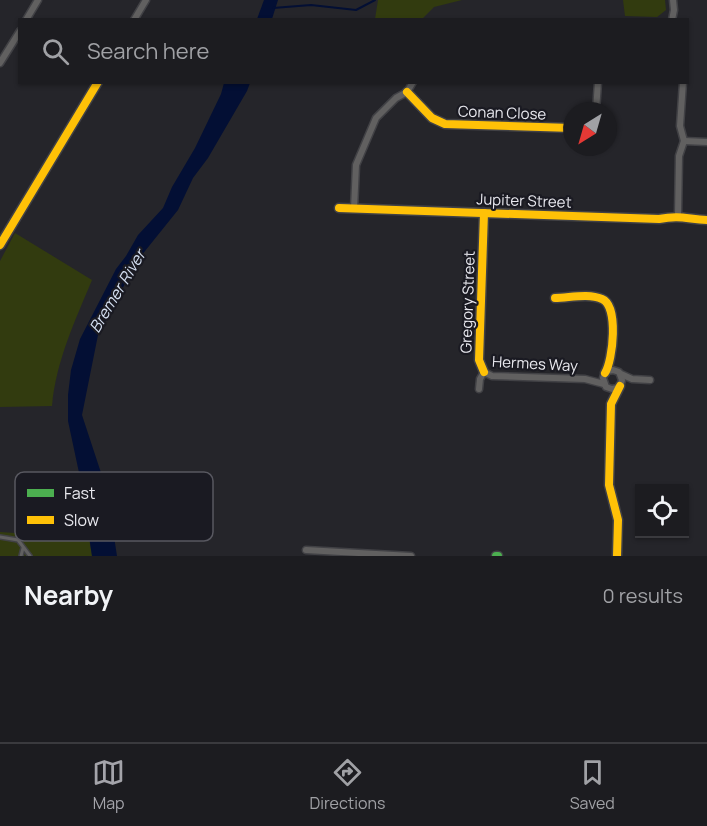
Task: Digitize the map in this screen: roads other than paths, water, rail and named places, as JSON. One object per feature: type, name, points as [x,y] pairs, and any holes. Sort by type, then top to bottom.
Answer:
[{"type":"street","points":[[27,18],[38,0]]},
{"type":"street","points":[[135,18],[146,0]]},
{"type":"street","points":[[672,18],[673,0]]},
{"type":"street","points":[[0,63],[18,34]]},
{"type":"street","points":[[0,245],[97,84]]},
{"type":"street","points":[[354,209],[356,165],[376,118],[396,98],[407,92],[412,84]]},
{"type":"street","points":[[597,102],[598,84]]},
{"type":"street","points":[[678,215],[680,156],[684,141],[680,126],[683,84]]},
{"type":"street","name":"Conan Close","points":[[407,92],[432,118],[445,124],[563,128]]},
{"type":"street","points":[[684,141],[707,142]]},
{"type":"street","name":"Jupiter Street","points":[[339,208],[658,219],[678,215],[707,220]]},
{"type":"street","name":"Gregory Street","points":[[479,389],[480,379],[484,372],[479,360],[484,213]]},
{"type":"street","points":[[555,298],[600,299],[608,302],[613,312],[612,372],[622,380],[611,404]]},
{"type":"street","name":"Hermes Way","points":[[484,372],[492,376],[585,379],[612,372]]},
{"type":"street","points":[[612,372],[638,380],[650,380]]},
{"type":"street","points":[[612,372],[603,378],[611,404],[609,485],[618,520],[617,556]]},
{"type":"street","name":"Hermes Way","points":[[585,379],[605,386]]},
{"type":"street","points":[[605,386],[612,389],[638,380]]},
{"type":"street","points":[[306,550],[411,556]]},
{"type":"lane","points":[[0,537],[15,540]]},
{"type":"lane","points":[[19,541],[30,556]]},
{"type":"lane","points":[[21,556],[23,548]]},
{"type":"water","points":[[264,0],[278,0],[272,18],[257,18]]},
{"type":"water","name":"Bremer River","points":[[224,84],[250,84],[208,158],[193,178],[178,210],[137,261],[98,335],[82,415],[101,472],[79,472],[68,421],[68,395],[71,370],[80,339],[116,269],[138,235],[163,208],[221,94]]},
{"type":"water","name":"Bremer River","points":[[90,541],[115,541],[117,556],[92,556]]},
{"type":"waterway","points":[[273,8],[311,5],[356,10],[375,0]]}]
